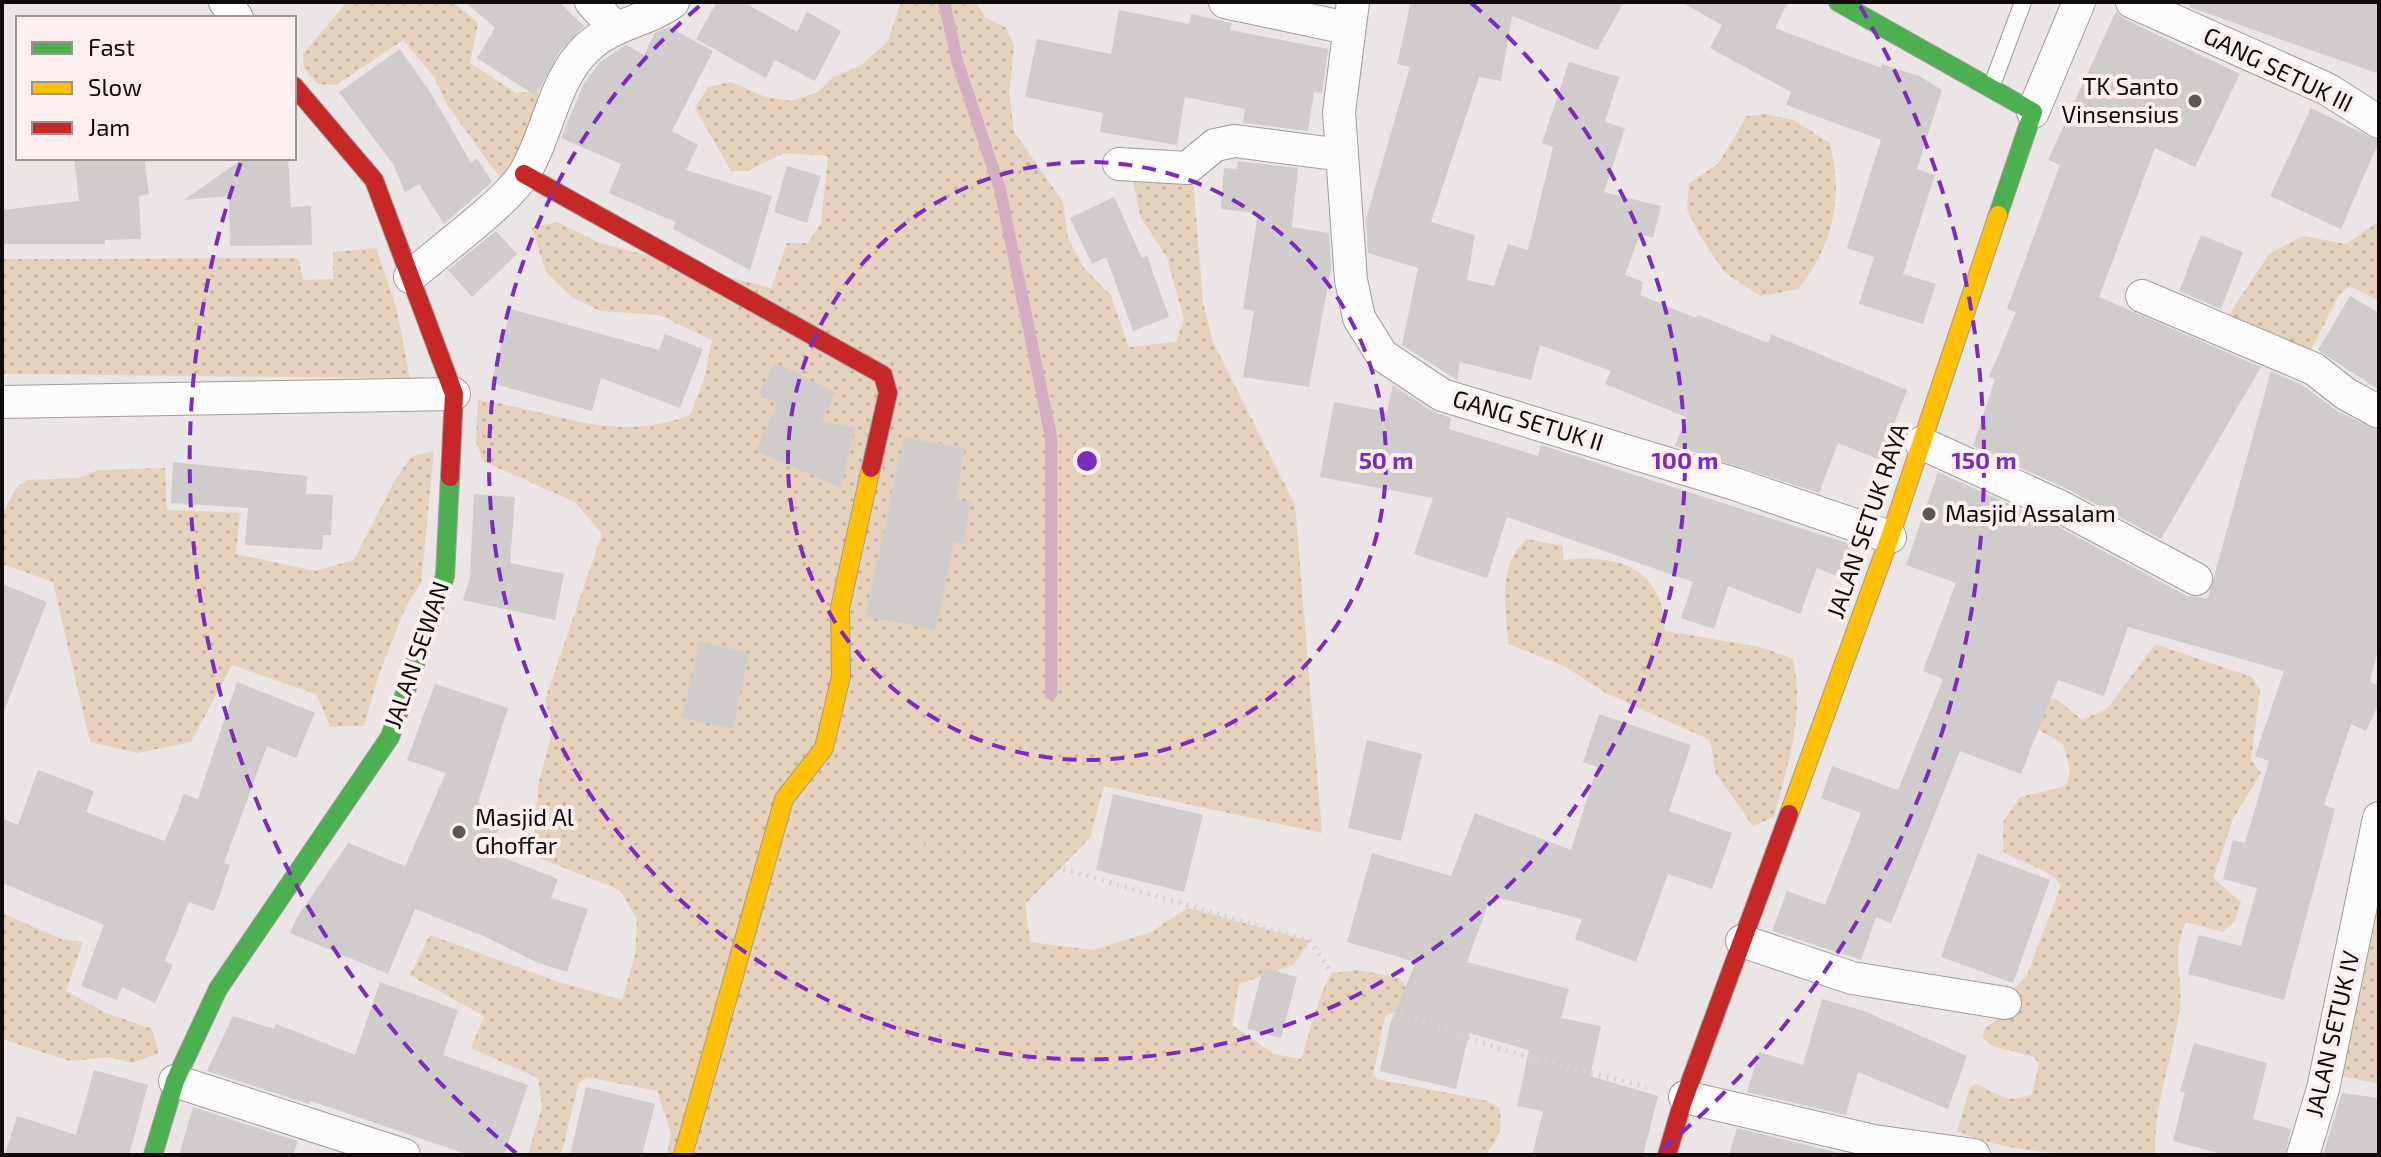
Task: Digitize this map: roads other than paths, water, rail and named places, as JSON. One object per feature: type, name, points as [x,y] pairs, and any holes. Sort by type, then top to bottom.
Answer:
[{"type":"street","points":[[591,2],[616,29]]},
{"type":"street","points":[[410,277],[507,193],[524,174],[577,60],[588,46],[673,2]]},
{"type":"street","points":[[1225,2],[1350,15]]},
{"type":"street","points":[[1838,2],[2033,112],[2079,2]]},
{"type":"street","name":"GANG SETUK III","points":[[2132,2],[2327,89],[2379,122]]},
{"type":"street","name":"GANG SETUK II","points":[[1350,15],[1339,112],[1351,280],[1359,318],[1382,355],[1442,395],[1735,484],[1890,537]]},
{"type":"street","name":"JALAN SEWAN","points":[[153,1155],[175,1081],[218,989],[390,737],[445,576],[454,394],[374,180],[296,88]]},
{"type":"street","name":"JALAN SETUK RAYA","points":[[1667,1155],[1685,1097],[1890,537],[2033,112]]},
{"type":"street","points":[[1119,164],[1187,168],[1215,145],[1235,141],[1342,155]]},
{"type":"street","points":[[524,174],[883,375],[887,382],[888,393],[840,608],[841,676],[824,748],[784,799],[683,1155]]},
{"type":"street","points":[[2142,296],[2314,369],[2346,394],[2379,412]]},
{"type":"street","points":[[2,402],[454,394]]},
{"type":"street","points":[[1921,443],[2061,507],[2196,579]]},
{"type":"street","name":"JALAN SETUK IV","points":[[2303,1155],[2323,1089],[2379,818]]},
{"type":"street","points":[[1742,941],[1852,978],[2005,1003]]},
{"type":"street","points":[[175,1081],[404,1155]]},
{"type":"street","points":[[1685,1097],[1874,1141],[1974,1155]]},
{"type":"lane","points":[[1991,86],[2023,2]]},
{"type":"waterway","points":[[944,2],[958,64],[1000,189],[1051,437],[1051,694]]},
{"type":"place","name":"TK Santo Vinsensius","points":[[2195,101]]},
{"type":"place","name":"Masjid Assalam","points":[[1929,514]]},
{"type":"place","name":"Masjid Al Ghoffar","points":[[459,832]]}]
